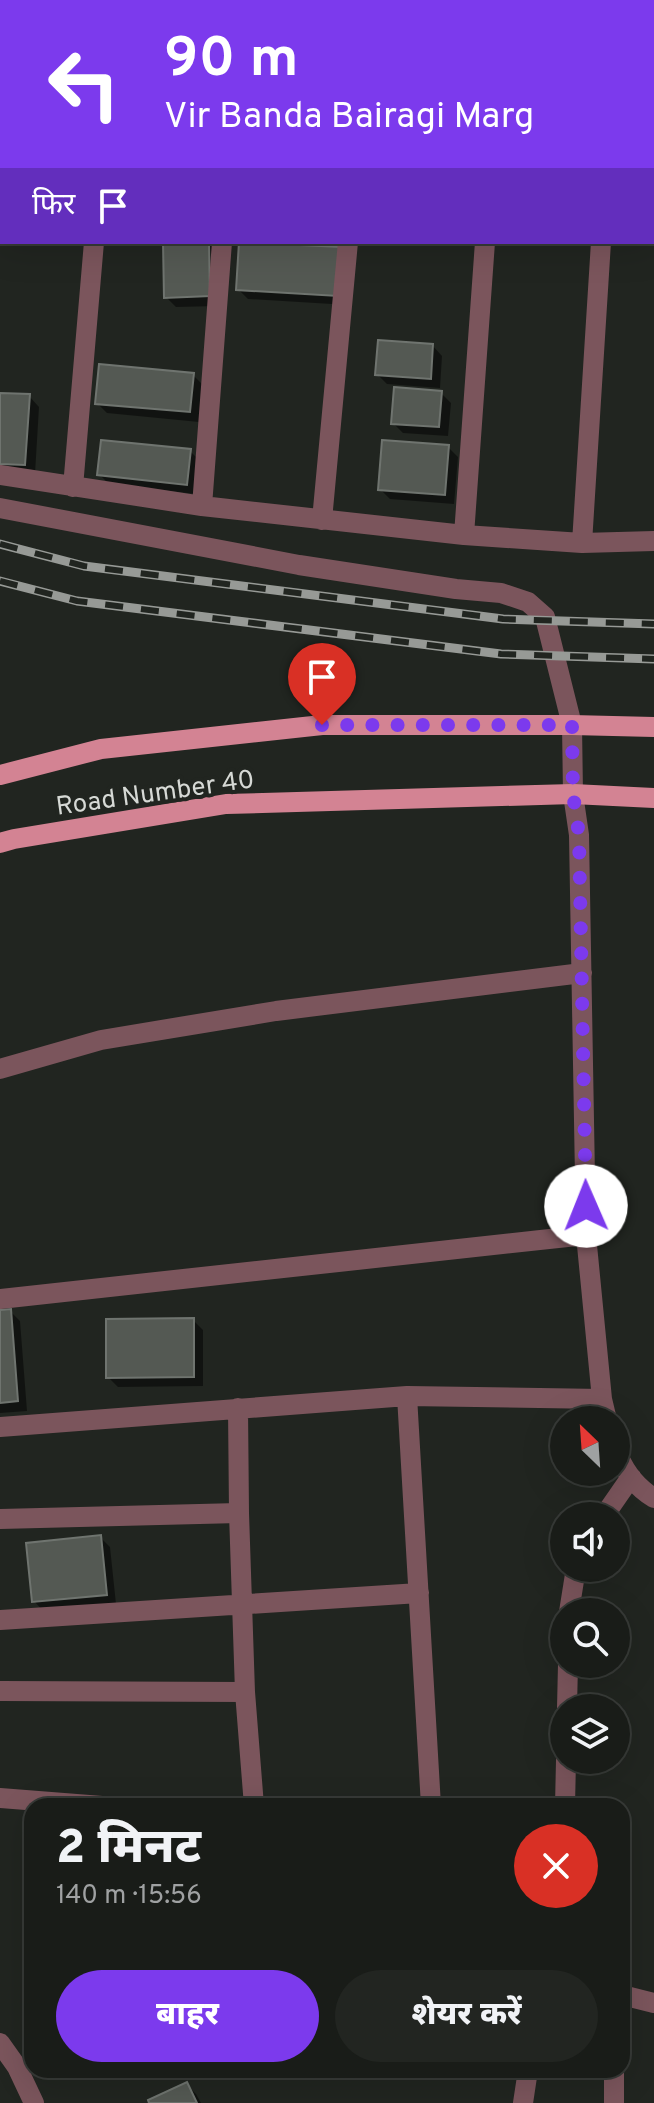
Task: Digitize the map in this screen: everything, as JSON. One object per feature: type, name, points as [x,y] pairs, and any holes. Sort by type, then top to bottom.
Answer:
[{"type":"main road","points":[[0,775],[101,749],[322,725],[654,727]]},
{"type":"main road","name":"Road Number 40","points":[[0,843],[226,804],[573,794],[654,798]]},
{"type":"street","points":[[73,487],[94,244]]},
{"type":"street","points":[[202,506],[222,244]]},
{"type":"street","points":[[322,520],[348,244]]},
{"type":"street","points":[[464,535],[485,244]]},
{"type":"street","points":[[582,543],[601,244]]},
{"type":"street","points":[[0,475],[202,506],[464,535],[582,543],[654,541]]},
{"type":"street","points":[[0,508],[299,565],[501,593],[528,602],[545,617],[572,725],[573,794],[579,835],[586,1235],[604,1406]]},
{"type":"street","points":[[0,1069],[101,1040],[276,1011],[582,973]]},
{"type":"street","points":[[0,1299],[586,1235]]},
{"type":"street","points":[[0,1427],[407,1396],[602,1399]]},
{"type":"street","points":[[407,1396],[431,1798]]},
{"type":"street","points":[[238,1408],[245,1692],[253,1798]]},
{"type":"street","points":[[614,1502],[631,1477],[654,1498]]},
{"type":"street","points":[[0,1519],[239,1513]]},
{"type":"street","points":[[0,1620],[419,1593]]},
{"type":"street","points":[[0,1691],[245,1692]]},
{"type":"street","points":[[565,1798],[566,1774]]},
{"type":"street","points":[[0,1798],[24,1800]]},
{"type":"street","points":[[630,1997],[654,2003]]},
{"type":"street","points":[[0,2043],[24,2064]]},
{"type":"street","points":[[28,2078],[34,2103]]},
{"type":"street","points":[[523,2103],[527,2078]]},
{"type":"street","points":[[614,2078],[614,2103]]},
{"type":"building","points":[[163,244],[209,244],[210,296],[164,298]]},
{"type":"building","points":[[239,244],[341,247],[338,296],[236,290]]},
{"type":"building","points":[[378,340],[433,344],[431,379],[375,375]]},
{"type":"building","points":[[99,364],[194,373],[190,412],[95,404]]},
{"type":"building","points":[[394,387],[442,391],[439,427],[391,424]]},
{"type":"building","points":[[0,393],[30,394],[25,465],[0,464]]},
{"type":"building","points":[[101,440],[191,449],[187,485],[97,475]]},
{"type":"building","points":[[382,440],[449,445],[445,495],[378,490]]},
{"type":"building","points":[[11,1309],[18,1401],[0,1403],[0,1310]]},
{"type":"building","points":[[194,1318],[194,1377],[106,1378],[106,1319]]},
{"type":"building","points":[[101,1535],[107,1595],[32,1602],[26,1543]]},
{"type":"building","points":[[187,2082],[197,2103],[149,2103],[148,2100]]},
{"type":"railway","points":[[0,544],[84,566],[503,619],[654,624]]},
{"type":"railway","points":[[0,581],[77,601],[501,654],[654,659]]},
{"type":"route","points":[[322,725],[572,725],[573,794],[579,835],[586,1206]]}]
